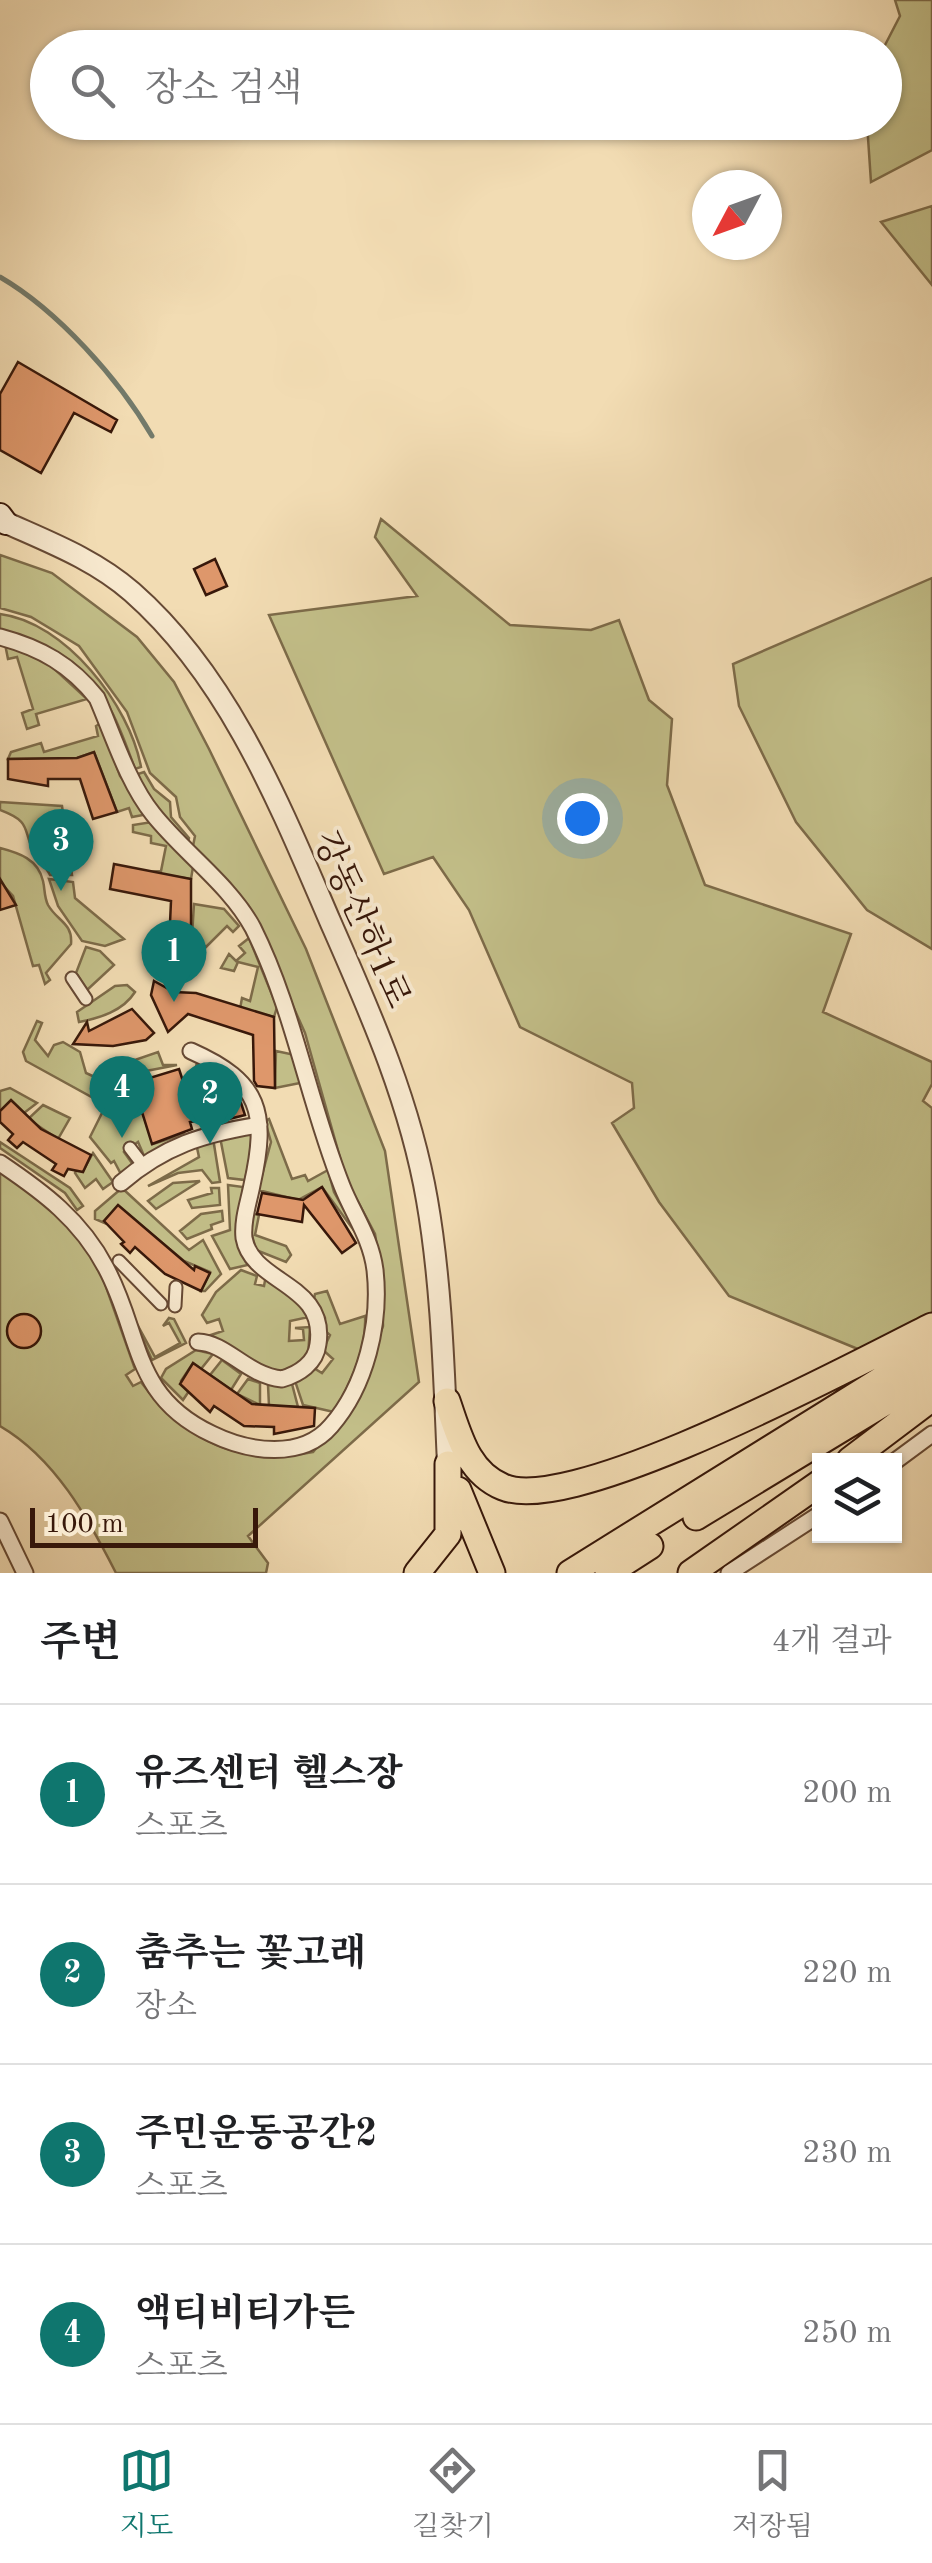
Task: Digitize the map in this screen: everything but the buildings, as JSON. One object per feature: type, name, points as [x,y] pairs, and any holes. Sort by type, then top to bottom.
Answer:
[{"type":"highway","points":[[447,1401],[476,1468],[502,1487],[533,1494],[671,1448],[842,1373],[932,1326]]},
{"type":"highway","points":[[570,1573],[932,1348]]},
{"type":"highway","points":[[608,1573],[932,1374]]},
{"type":"highway","points":[[859,1453],[932,1398]]},
{"type":"highway","points":[[418,1573],[448,1534],[448,1464]]},
{"type":"highway","points":[[448,1464],[492,1573]]},
{"type":"highway","points":[[691,1573],[812,1489]]},
{"type":"street","name":"강동산하1로","points":[[2,520],[53,541],[130,590],[200,665],[234,720],[314,883],[395,1075],[427,1198],[447,1401],[448,1464]]},
{"type":"street","points":[[0,637],[42,651],[84,682],[97,698],[151,812],[251,925],[292,1022],[342,1186],[366,1236],[375,1270],[375,1324],[358,1385],[337,1419],[310,1444],[281,1450],[215,1436],[187,1420],[153,1387],[132,1345],[112,1264]]},
{"type":"street","points":[[72,978],[86,999]]},
{"type":"street","points":[[191,1051],[245,1082],[255,1100],[262,1137],[245,1218],[245,1242],[261,1268],[278,1275],[311,1308],[318,1321],[318,1350],[300,1371],[282,1379],[257,1374],[214,1344],[198,1342]]},
{"type":"street","points":[[122,1183],[143,1164],[191,1137],[259,1125]]},
{"type":"street","points":[[130,1148],[143,1164]]},
{"type":"street","points":[[0,1163],[60,1204],[112,1264],[161,1304]]},
{"type":"street","points":[[112,1264],[126,1248]]},
{"type":"street","points":[[175,1306],[176,1287]]},
{"type":"street","points":[[902,1456],[932,1434]]},
{"type":"street","points":[[729,1573],[812,1519]]},
{"type":"street","points":[[0,1521],[25,1573]]},
{"type":"shaded area","points":[[895,0],[932,0],[932,150],[871,182],[868,140],[902,140],[902,30],[893,30],[900,16]]},
{"type":"shaded area","points":[[932,206],[932,285],[881,222]]},
{"type":"shaded area","points":[[381,519],[510,625],[591,630],[619,620],[649,700],[672,719],[667,785],[705,885],[851,934],[823,1012],[932,1062],[932,1084],[923,1101],[932,1108],[932,1320],[870,1354],[729,1296],[659,1202],[612,1123],[634,1108],[632,1083],[520,1027],[469,910],[433,857],[384,874],[269,615],[417,596],[375,537]]},
{"type":"shaded area","points":[[0,555],[52,573],[137,637],[174,682],[306,949],[385,1151],[419,1382],[248,1536],[268,1563],[266,1573],[116,1573],[68,1491],[37,1455],[0,1426],[0,1172],[56,1209],[99,1267],[135,1369],[126,1375],[133,1386],[141,1382],[176,1420],[216,1445],[262,1455],[313,1452],[359,1395],[383,1326],[382,1278],[375,1234],[346,1179],[305,1033],[248,905],[192,851],[195,836],[180,817],[176,797],[150,773],[127,712],[79,646],[31,617],[0,608]]},
{"type":"shaded area","points":[[932,578],[932,949],[867,910],[796,822],[739,706],[733,664]]},
{"type":"shaded area","points":[[0,614],[24,620],[48,633],[91,670],[123,718],[141,767],[135,769],[114,716],[89,678],[54,651],[0,630]]},
{"type":"shaded area","points":[[5,644],[49,664],[87,699],[36,714],[39,725],[27,729],[22,713],[33,709],[17,657],[8,659]]},
{"type":"shaded area","points":[[101,723],[120,776],[143,806],[143,815],[132,817],[129,808],[117,812],[94,752],[77,758],[8,759],[11,752],[41,743],[44,752],[98,736],[96,726]]},
{"type":"shaded area","points":[[144,772],[154,789],[170,802],[171,817],[189,838],[187,846],[152,810],[135,775]]},
{"type":"shaded area","points":[[0,802],[62,806],[72,875],[50,875],[35,854],[22,823],[0,810]]},
{"type":"shaded area","points":[[152,822],[193,867],[191,879],[144,872],[161,871],[166,846],[151,843],[151,836],[133,832],[133,825]]},
{"type":"shaded area","points":[[0,848],[21,855],[37,867],[48,905],[70,931],[71,944],[46,973],[50,980],[45,984],[39,965],[33,966],[13,896],[0,882]]},
{"type":"shaded area","points":[[49,879],[73,882],[75,898],[124,939],[105,946],[82,941],[58,906]]},
{"type":"shaded area","points":[[194,904],[224,909],[239,926],[233,932],[227,926],[206,947],[192,936]]},
{"type":"shaded area","points":[[249,938],[277,1007],[274,1017],[240,1009],[242,998],[250,1001],[258,967],[238,962],[234,971],[221,968],[229,954],[236,961],[245,953],[239,946]]},
{"type":"shaded area","points":[[86,947],[100,951],[114,965],[87,990],[76,973]]},
{"type":"shaded area","points":[[127,985],[135,992],[118,1009],[79,1022],[77,1012],[115,986]]},
{"type":"shaded area","points":[[37,1021],[42,1023],[35,1040],[48,1056],[54,1045],[63,1042],[80,1052],[86,1073],[106,1082],[97,1100],[26,1061],[23,1052]]},
{"type":"shaded area","points":[[276,1051],[295,1055],[300,1083],[275,1088]]},
{"type":"shaded area","points":[[158,1052],[163,1065],[177,1065],[115,1077],[123,1058],[135,1060]]},
{"type":"shaded area","points":[[198,1061],[228,1073],[239,1092],[204,1102],[195,1083]]},
{"type":"shaded area","points":[[115,1087],[120,1104],[143,1114],[153,1144],[185,1134],[145,1158],[138,1142],[124,1152],[134,1166],[122,1176],[114,1161],[111,1163],[90,1137]]},
{"type":"shaded area","points":[[10,1088],[37,1103],[24,1113],[0,1111],[0,1091]]},
{"type":"shaded area","points":[[43,1105],[70,1118],[58,1139],[28,1119]]},
{"type":"shaded area","points":[[269,1119],[292,1179],[305,1175],[308,1181],[328,1170],[334,1192],[361,1240],[322,1187],[298,1200],[258,1190],[271,1142],[265,1121]]},
{"type":"shaded area","points":[[249,1132],[254,1137],[245,1180],[228,1178],[220,1137]]},
{"type":"shaded area","points":[[213,1138],[220,1182],[212,1183],[202,1170],[178,1173],[148,1186],[199,1157],[196,1143]]},
{"type":"shaded area","points":[[0,1142],[70,1188],[83,1206],[77,1210],[65,1193],[0,1148]]},
{"type":"shaded area","points":[[93,1153],[113,1182],[103,1189],[96,1179],[85,1188],[75,1173],[77,1169],[83,1171]]},
{"type":"shaded area","points":[[200,1181],[156,1209],[148,1201],[173,1183]]},
{"type":"shaded area","points":[[228,1185],[243,1187],[237,1236],[252,1264],[230,1269],[212,1236],[230,1230]]},
{"type":"shaded area","points":[[122,1188],[189,1250],[203,1240],[221,1274],[205,1291],[201,1291],[210,1272],[184,1261],[118,1206],[104,1221],[107,1224],[95,1219],[95,1211]]},
{"type":"shaded area","points":[[211,1188],[219,1188],[220,1205],[192,1208],[188,1200],[212,1193]]},
{"type":"shaded area","points":[[222,1211],[223,1221],[211,1225],[212,1229],[187,1239],[180,1231],[201,1214]]},
{"type":"shaded area","points":[[254,1214],[259,1215],[255,1235],[286,1246],[291,1255],[286,1262],[256,1250],[250,1228]]},
{"type":"shaded area","points":[[241,1270],[257,1276],[255,1284],[264,1286],[266,1275],[309,1317],[290,1321],[289,1341],[304,1340],[303,1329],[295,1328],[310,1327],[308,1356],[287,1371],[258,1366],[211,1335],[223,1331],[219,1319],[207,1323],[202,1315],[216,1292]]},
{"type":"shaded area","points":[[327,1291],[340,1324],[365,1316],[360,1353],[334,1412],[303,1405],[295,1381],[312,1367],[322,1373],[333,1359],[323,1350],[330,1335],[323,1329],[325,1318],[313,1304],[315,1294]]},
{"type":"shaded area","points":[[131,1313],[155,1357],[180,1343],[169,1323],[163,1326],[169,1318],[174,1319],[186,1343],[152,1360]]},
{"type":"shaded area","points":[[196,1350],[213,1354],[201,1369],[193,1363],[181,1381],[189,1391],[183,1400],[161,1378],[166,1369]]},
{"type":"shaded area","points":[[222,1360],[241,1374],[231,1390],[210,1375]]},
{"type":"shaded area","points":[[248,1379],[260,1383],[260,1405],[237,1394]]},
{"type":"shaded area","points":[[292,1384],[298,1407],[269,1406],[268,1385]]},
{"type":"waterway","points":[[0,277],[43,308],[85,348],[152,436]]},
{"type":"place","name":"주민운동공간2","points":[[61,891]]},
{"type":"place","name":"유즈센터 헬스장","points":[[174,1002]]},
{"type":"place","name":"액티비티가든","points":[[122,1138]]},
{"type":"place","name":"춤추는 꽃고래","points":[[210,1144]]}]
